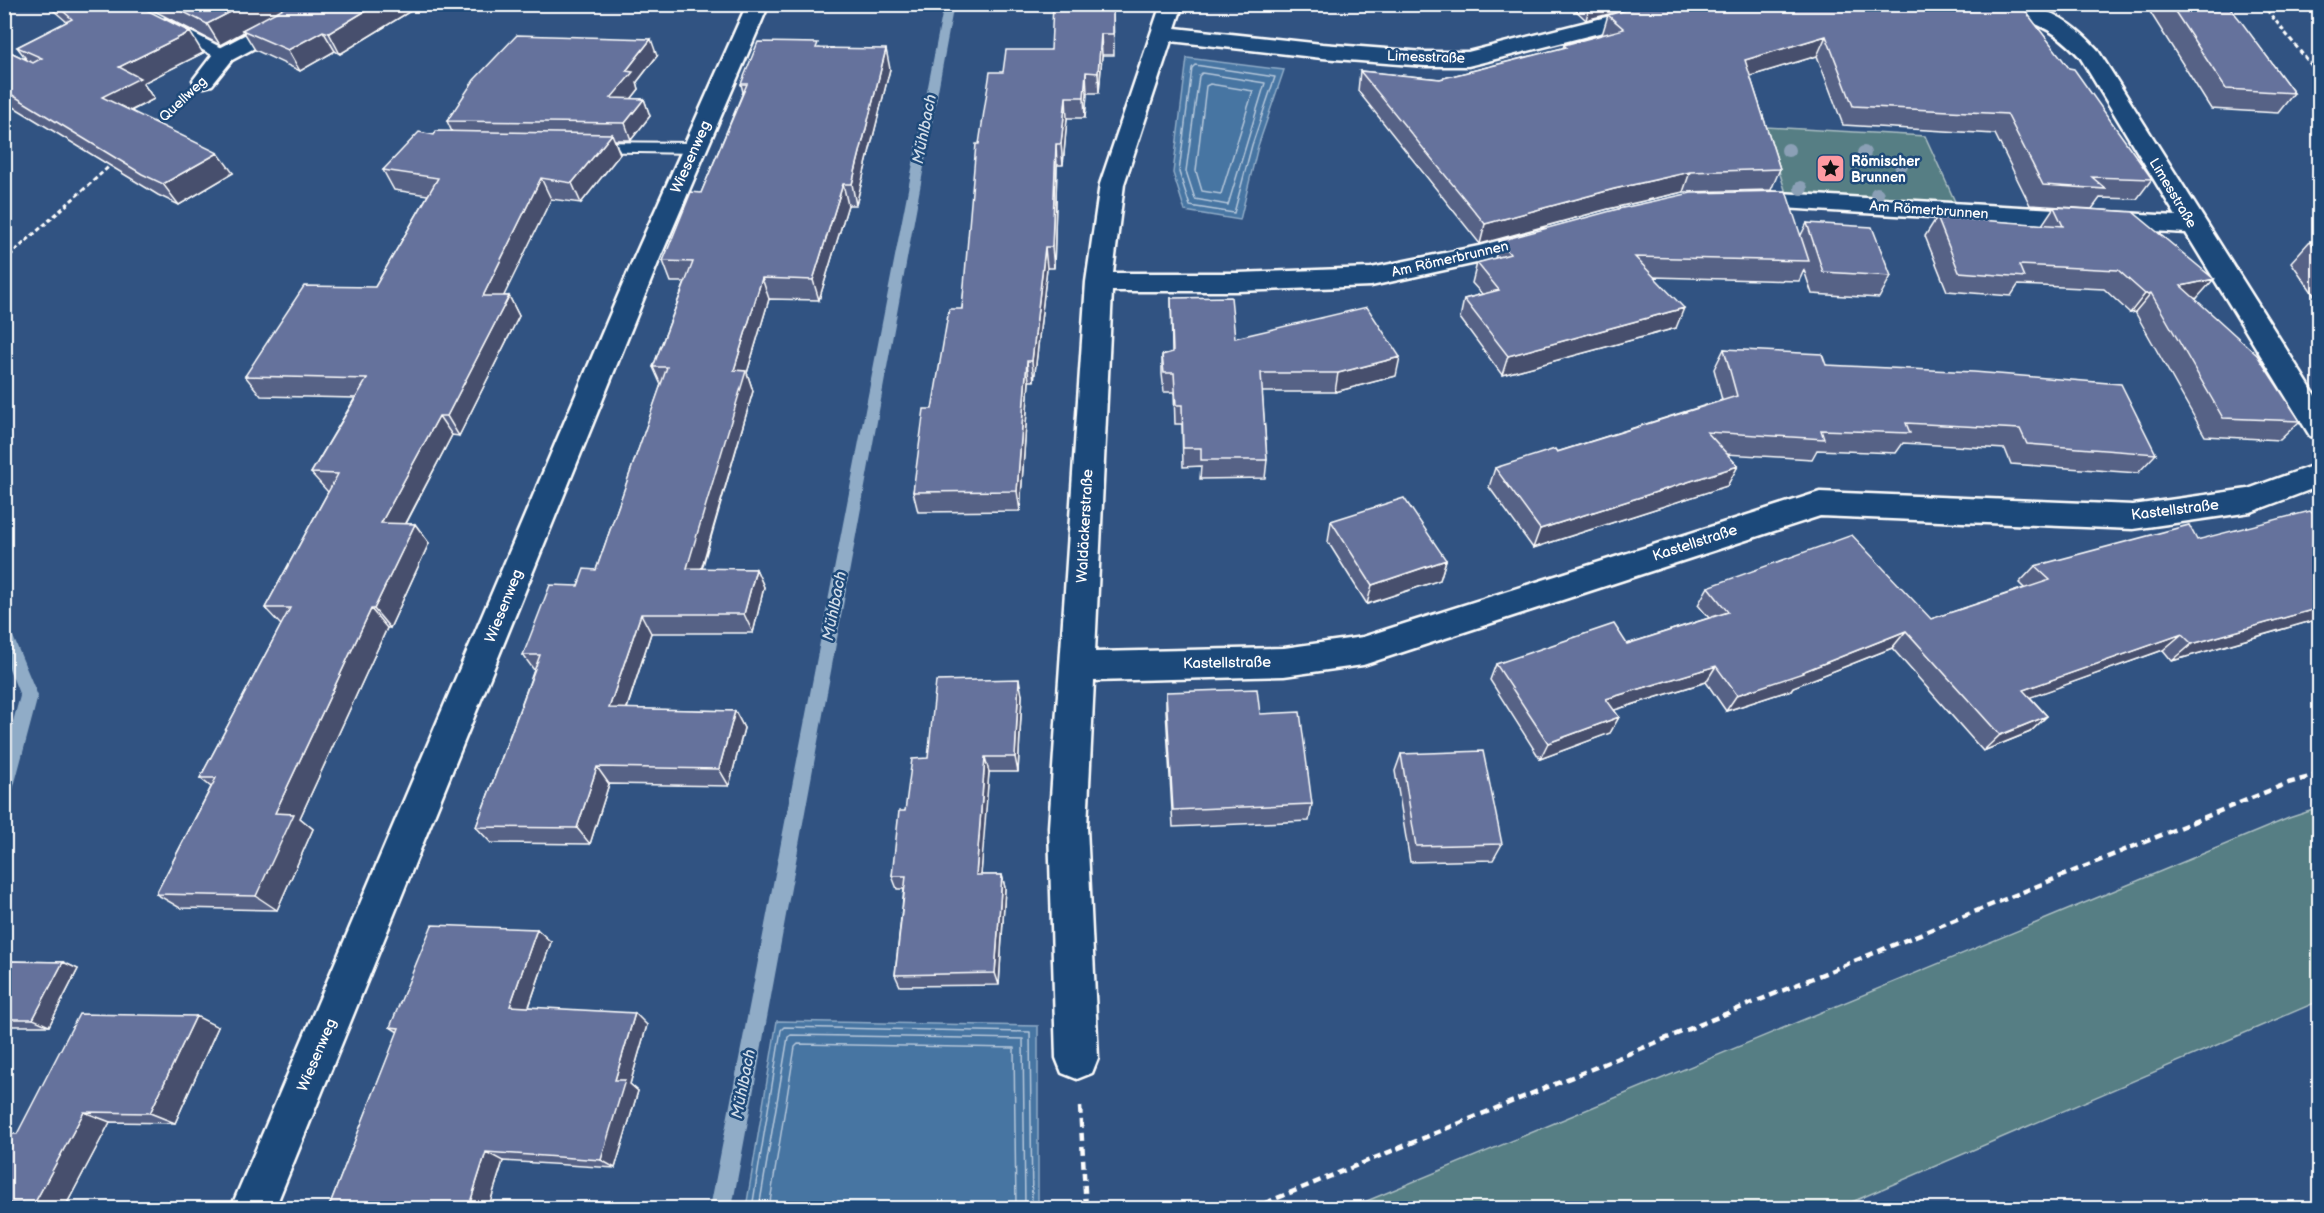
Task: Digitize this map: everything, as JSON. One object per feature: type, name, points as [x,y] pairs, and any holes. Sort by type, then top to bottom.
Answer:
[{"type":"street","name":"Quellweg","points":[[204,80],[224,55],[320,4]]},
{"type":"street","name":"Wiesenweg","points":[[253,1209],[647,258],[758,4]]},
{"type":"street","name":"Limesstraße","points":[[1167,19],[1322,51],[1425,59],[1468,59],[1686,4]]},
{"type":"street","name":"Limesstraße","points":[[1989,4],[2026,10],[2044,16],[2075,36],[2089,54],[2192,225],[2319,428]]},
{"type":"street","name":"Waldäckerstraße","points":[[1077,1058],[1068,827],[1099,282],[1112,184],[1167,19]]},
{"type":"street","name":"Am Römerbrunnen","points":[[1726,200],[1758,199],[2192,225]]},
{"type":"street","name":"Am Römerbrunnen","points":[[1099,282],[1237,282],[1371,277],[1481,254],[1562,231]]},
{"type":"street","name":"Kastellstraße","points":[[1077,667],[1284,662],[1363,651],[1820,504],[2133,517],[2251,500],[2319,474]]},
{"type":"lane","points":[[146,15],[224,55]]},
{"type":"lane","points":[[565,147],[695,148]]},
{"type":"path","points":[[2262,4],[2319,76]]},
{"type":"path","name":"Quellweg","points":[[152,127],[204,80]]},
{"type":"path","points":[[4,261],[117,159]]},
{"type":"path","points":[[1252,1209],[2288,783],[2319,774]]},
{"type":"path","points":[[1077,1058],[1086,1209]]},
{"type":"green space","points":[[1765,127],[1925,136],[1957,206],[1787,196]]},
{"type":"green space","points":[[2319,808],[2319,1001],[1838,1208],[1350,1208],[2289,818]]},
{"type":"water","points":[[1187,58],[1284,70],[1258,146],[1240,220],[1185,211],[1173,173]]},
{"type":"water","points":[[777,1021],[1038,1026],[1038,1208],[746,1208]]},
{"type":"building","points":[[55,4],[135,4],[190,32],[119,67],[140,78],[102,97],[218,153],[163,184],[142,174],[4,90],[4,49],[33,63],[42,58],[17,47],[72,19]]},
{"type":"building","points":[[168,4],[246,4],[207,24]]},
{"type":"building","points":[[291,4],[377,4],[329,33],[323,31],[288,50],[242,30]]},
{"type":"building","points":[[1053,4],[1113,4],[1113,34],[1101,34],[1098,73],[1086,72],[1084,97],[1066,97],[1061,144],[1056,144],[1052,247],[1045,247],[1032,361],[1027,361],[1017,491],[913,492],[924,409],[932,409],[949,309],[962,309],[976,144],[979,144],[990,72],[1003,72],[1006,50],[1051,50]]},
{"type":"building","points":[[1649,4],[2020,4],[2069,68],[2074,69],[2152,179],[2092,177],[2106,189],[2043,185],[2007,114],[1853,106],[1826,36],[1745,60],[1780,169],[1690,172],[1614,189],[1485,224],[1360,71],[1440,79],[1566,47],[1564,45],[1624,29],[1608,15]]},
{"type":"building","points":[[2170,4],[2227,4],[2294,93],[2226,89]]},
{"type":"building","points":[[517,35],[651,39],[626,71],[633,72],[611,98],[644,99],[625,123],[447,121],[474,80]]},
{"type":"building","points":[[758,42],[818,43],[816,48],[886,49],[852,184],[843,184],[813,280],[762,278],[734,370],[746,371],[687,568],[756,569],[744,614],[641,614],[609,708],[735,711],[719,769],[597,767],[577,828],[476,827],[540,655],[523,655],[550,585],[578,586],[584,569],[596,570],[667,367],[653,367],[693,262],[663,261],[691,192],[701,193],[747,84],[741,84]]},
{"type":"building","points":[[436,131],[612,134],[572,183],[541,178],[483,296],[509,296],[447,416],[439,416],[381,523],[415,524],[374,609],[371,609],[275,813],[294,814],[256,896],[156,894],[216,778],[200,778],[290,608],[265,608],[338,474],[311,473],[367,379],[245,376],[304,286],[375,287],[438,178],[383,170],[419,132],[434,135]]},
{"type":"building","points":[[1786,191],[1809,261],[1635,257],[1684,308],[1508,356],[1464,299],[1499,290],[1477,263],[1510,254],[1499,241],[1618,209],[1691,193]]},
{"type":"building","points":[[2054,207],[2133,212],[2214,279],[2181,286],[2257,355],[2300,421],[2223,418],[2151,293],[2145,294],[2118,270],[2019,265],[2024,277],[1959,272],[1937,217],[2063,226]]},
{"type":"building","points":[[1807,223],[1872,227],[1891,276],[1823,272]]},
{"type":"building","points":[[2310,241],[2319,241],[2319,253]]},
{"type":"building","points":[[1231,297],[1235,338],[1367,307],[1400,357],[1338,373],[1261,373],[1267,460],[1201,460],[1201,448],[1183,448],[1182,405],[1176,405],[1174,373],[1164,373],[1162,355],[1173,352],[1171,298]]},
{"type":"building","points":[[1724,349],[1822,354],[1826,365],[1974,372],[2121,384],[2156,454],[2027,444],[2020,429],[1906,423],[1910,433],[1821,430],[1824,439],[1707,432],[1738,466],[1540,529],[1495,468],[1555,449],[1557,452],[1737,396]]},
{"type":"building","points":[[1404,498],[1446,560],[1372,585],[1331,521]]},
{"type":"building","points":[[2310,511],[2319,519],[2319,608],[2192,644],[2182,634],[2023,690],[2047,716],[2000,735],[1906,631],[1803,673],[1737,695],[1716,666],[1606,699],[1619,717],[1548,743],[1496,664],[1614,624],[1627,644],[1728,612],[1708,587],[1852,535],[1931,619],[2050,580],[2035,566],[2189,525],[2197,540]]},
{"type":"building","points":[[1019,679],[1015,757],[985,757],[976,875],[1002,875],[995,973],[895,975],[906,876],[892,876],[899,811],[905,811],[912,759],[928,758],[936,681]]},
{"type":"building","points":[[1257,689],[1260,714],[1300,712],[1312,804],[1173,810],[1166,692]]},
{"type":"building","points":[[1483,751],[1502,844],[1416,846],[1401,754]]},
{"type":"building","points":[[432,925],[537,929],[510,1006],[635,1013],[615,1080],[625,1080],[601,1160],[486,1152],[468,1209],[328,1209],[399,1028],[390,1027]]},
{"type":"building","points":[[4,961],[63,962],[33,1019],[4,1019]]},
{"type":"building","points":[[79,1014],[196,1016],[150,1113],[84,1112],[34,1204],[4,1203],[4,1134],[17,1134]]},
{"type":"building","points":[[4,1204],[90,1209],[4,1209]]},
{"type":"waterway","name":"Mühlbach","points":[[721,1208],[949,4]]},
{"type":"waterway","points":[[4,634],[29,696],[4,790]]},
{"type":"place","name":"Römischer Brunnen","points":[[1830,169]]}]
